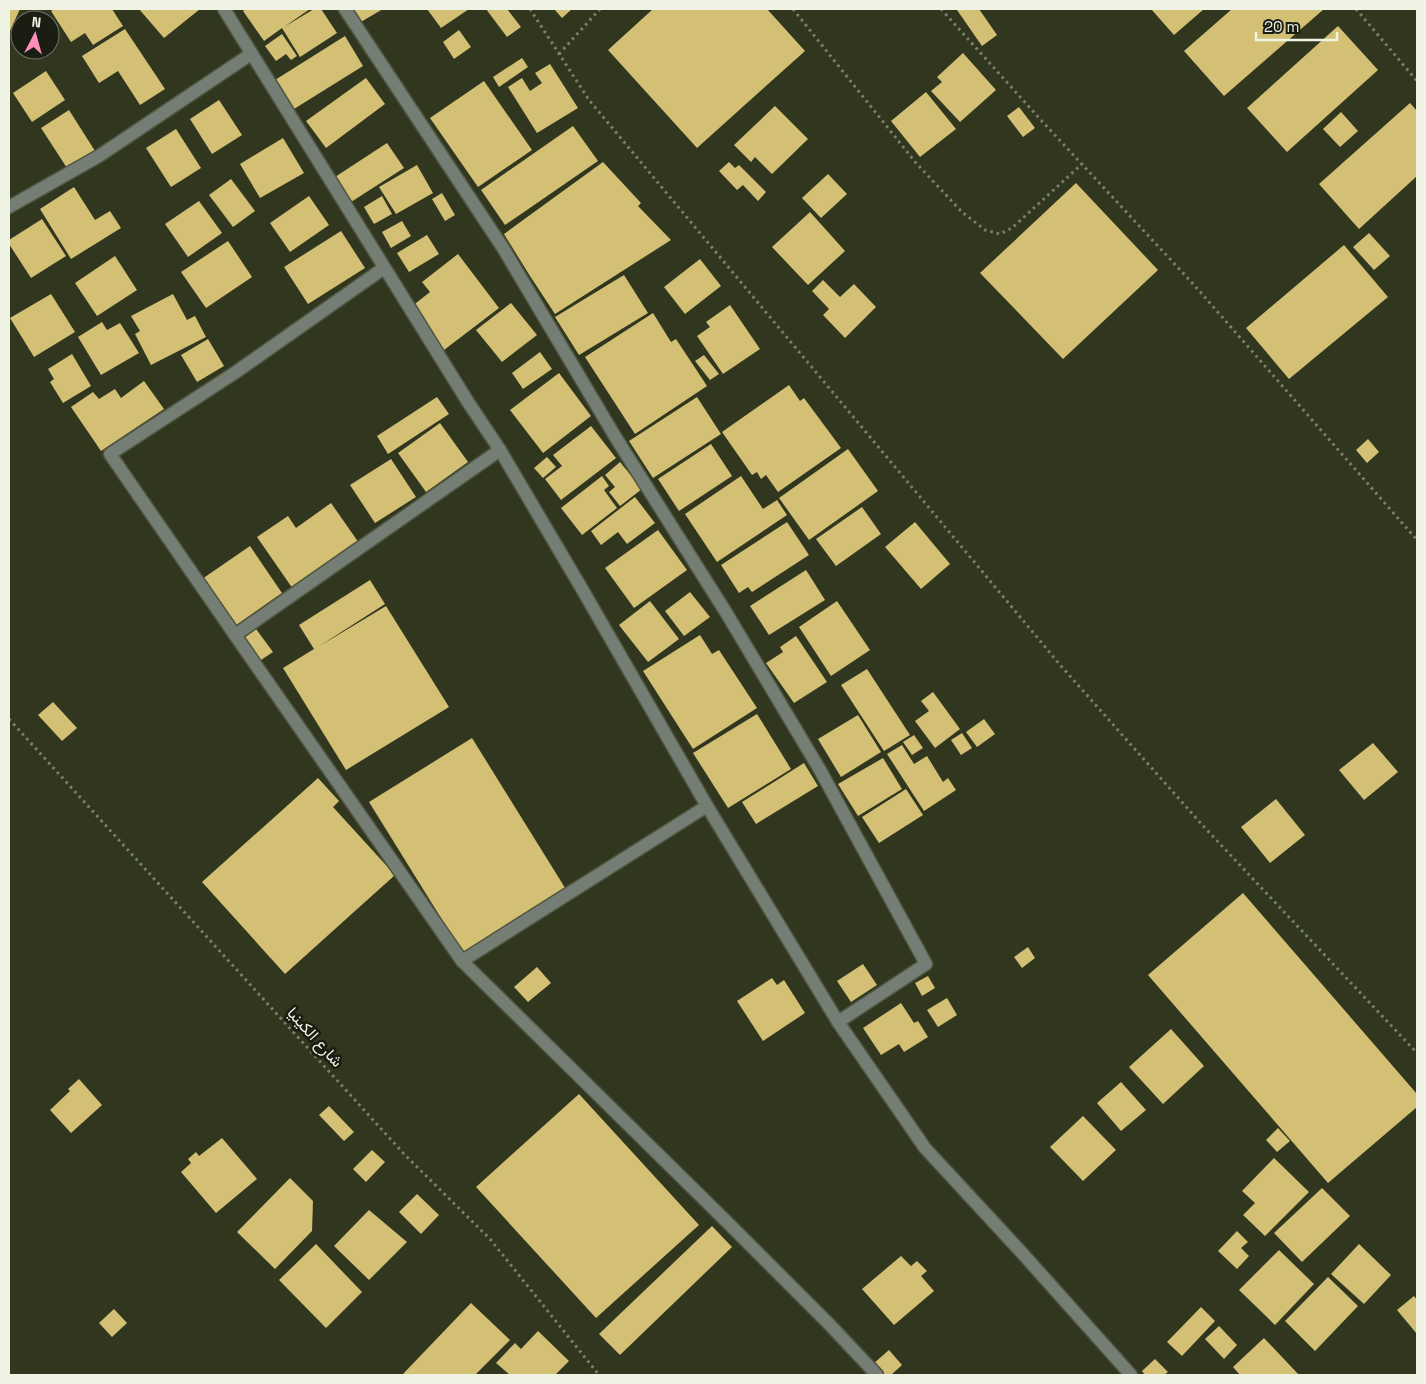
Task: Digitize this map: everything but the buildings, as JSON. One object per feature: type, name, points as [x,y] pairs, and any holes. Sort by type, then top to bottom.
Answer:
[{"type":"street","points":[[224,9],[384,268],[500,450],[707,806],[838,1022],[925,1148],[1131,1375]]},
{"type":"street","points":[[345,9],[503,248],[616,438],[732,622],[820,770],[926,964],[838,1022]]},
{"type":"street","points":[[9,207],[99,156],[251,54]]},
{"type":"street","points":[[384,268],[236,372],[110,454],[462,961],[728,1222],[877,1375]]},
{"type":"street","points":[[235,635],[500,450]]},
{"type":"street","points":[[462,961],[707,806]]},
{"type":"path","points":[[530,9],[589,100],[1061,666],[1204,828],[1417,1053]]},
{"type":"path","points":[[559,54],[600,9]]},
{"type":"path","points":[[793,9],[916,163],[962,212],[985,230],[1000,234],[1012,228],[1082,164]]},
{"type":"path","points":[[941,9],[1195,286],[1417,540]]},
{"type":"path","points":[[1356,9],[1417,81]]},
{"type":"path","name":"شارع الكينيا","points":[[9,719],[404,1154],[490,1238],[599,1375]]}]
